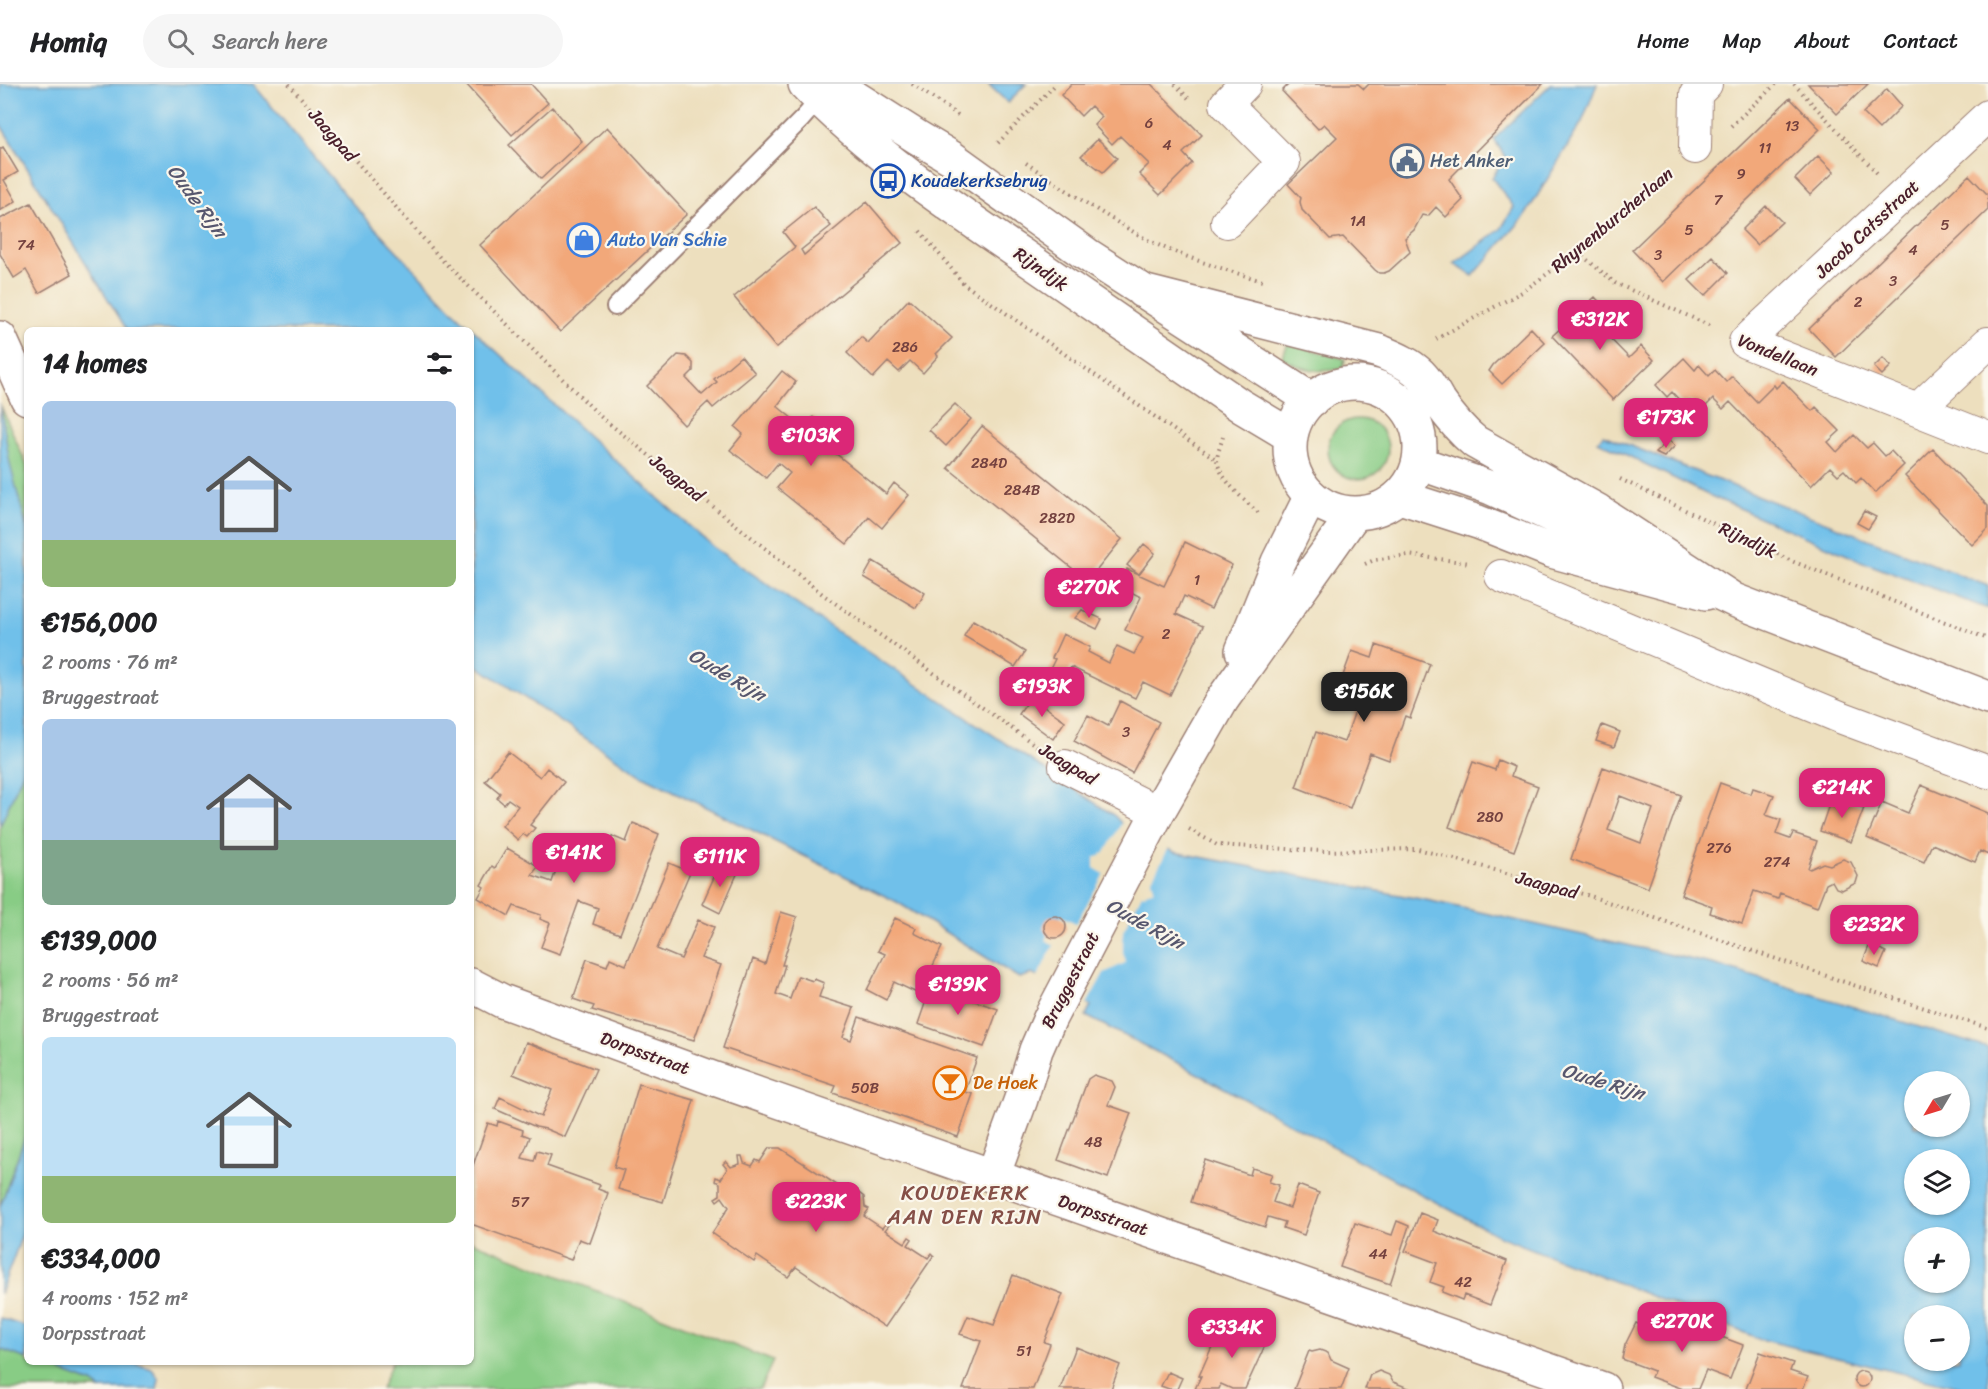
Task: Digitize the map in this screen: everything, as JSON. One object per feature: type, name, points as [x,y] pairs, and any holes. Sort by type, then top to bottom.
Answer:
[{"type":"main road","points":[[823,88],[952,158],[1086,254],[1312,400]]},
{"type":"main road","name":"Rijndijk","points":[[823,88],[877,150],[947,204],[1241,406],[1291,436]]},
{"type":"main road","points":[[1142,291],[1379,351],[1394,357],[1420,374],[1452,419],[1475,441],[1598,511],[1734,600]]},
{"type":"main road","points":[[0,338],[24,391]]},
{"type":"main road","points":[[1371,384],[1387,391],[1412,414],[1421,446],[1419,463],[1413,481],[1400,497],[1386,507],[1370,513],[1354,514],[1326,507],[1302,487],[1296,475],[1290,450],[1291,436],[1295,423],[1312,400],[1322,392],[1338,385],[1371,384]]},
{"type":"main road","points":[[1419,463],[1491,488],[1734,600],[1988,698]]},
{"type":"main road","name":"Bruggestraat","points":[[1222,700],[1278,562],[1311,496]]},
{"type":"main road","points":[[1400,497],[1478,522],[1551,551],[1734,600]]},
{"type":"main road","name":"Bruggestraat","points":[[993,1176],[1036,1050],[1062,993],[1153,823],[1222,700],[1354,514]]},
{"type":"main road","name":"Dorpsstraat","points":[[474,987],[502,1001],[723,1082],[1603,1389]]},
{"type":"street","points":[[1227,222],[1284,162],[1226,104],[1245,84]]},
{"type":"street","points":[[1695,148],[1696,94],[1706,84]]},
{"type":"street","name":"Jacob Catsstraat","points":[[1745,342],[1988,116]]},
{"type":"street","name":"Vondellaan","points":[[1745,342],[1988,438]]},
{"type":"street","points":[[1917,410],[1988,343]]},
{"type":"street","points":[[1551,551],[1573,604]]},
{"type":"street","points":[[1501,576],[1840,717],[1988,772]]},
{"type":"street","name":"Jaagpad","points":[[1065,766],[1153,823]]},
{"type":"lane","points":[[615,307],[801,119],[823,88]]},
{"type":"path","name":"Jaagpad","points":[[289,84],[441,259],[601,417],[825,596],[1065,766]]},
{"type":"path","points":[[912,84],[969,123]]},
{"type":"path","points":[[1007,149],[998,143],[1056,84]]},
{"type":"path","name":"Rhynenburcherlaan","points":[[1436,340],[1522,292],[1578,252],[1695,148],[1718,138],[1776,84]]},
{"type":"path","points":[[1794,84],[1900,198]]},
{"type":"path","points":[[1026,162],[1092,207],[1150,241],[1215,266],[1266,282]]},
{"type":"path","points":[[913,224],[964,284],[1217,460]]},
{"type":"path","name":"Vondellaan","points":[[1578,252],[1616,283],[1745,342]]},
{"type":"path","name":"Rijndijk","points":[[1611,475],[1794,562],[1988,639]]},
{"type":"path","points":[[1363,565],[1374,560],[1408,555],[1465,561]]},
{"type":"path","name":"Jaagpad","points":[[1153,823],[1217,845],[1323,850],[1418,849],[1590,897],[1988,1028]]},
{"type":"green space","points":[[1288,343],[1345,359],[1343,369],[1311,370],[1290,362],[1282,358]]},
{"type":"green space","points":[[1,406],[24,459],[24,518],[9,464]]},
{"type":"green space","points":[[1352,419],[1364,419],[1375,424],[1383,432],[1388,449],[1386,461],[1375,474],[1364,479],[1352,479],[1341,474],[1333,466],[1328,455],[1328,443],[1333,432],[1341,424]]},
{"type":"green space","points":[[24,770],[24,1139],[0,1207],[0,826]]},
{"type":"green space","points":[[474,1242],[773,1361],[760,1389],[381,1389],[391,1365],[474,1365]]},
{"type":"green space","points":[[0,1349],[24,1358],[24,1365],[43,1365],[92,1383],[101,1389],[0,1389]]},
{"type":"water","name":"Oude Rijn","points":[[0,84],[253,84],[353,204],[470,327],[125,327],[0,124]]},
{"type":"water","points":[[988,84],[1026,84],[1008,103]]},
{"type":"water","points":[[1551,84],[1597,84],[1582,122],[1525,216],[1473,276],[1454,264],[1501,229],[1514,207],[1492,178],[1505,157],[1494,139]]},
{"type":"water","name":"Oude Rijn","points":[[474,330],[713,547],[1115,816],[1127,830],[1174,852],[1431,901],[1716,965],[1988,1048],[1988,1389],[1966,1389],[1760,1339],[1497,1235],[1086,1016],[1091,1006],[1032,974],[1019,978],[897,902],[641,775],[474,664]]},
{"type":"water","points":[[0,403],[10,464],[24,518],[24,770],[0,826]]},
{"type":"water","points":[[1603,435],[1988,586],[1988,609],[1868,564],[1706,494],[1598,441]]},
{"type":"water","points":[[24,1139],[24,1230],[0,1294],[0,1207]]},
{"type":"water","points":[[0,1318],[24,1326],[24,1358],[0,1349]]},
{"type":"water","points":[[43,1365],[139,1365],[152,1369],[159,1379],[157,1389],[101,1389],[92,1383]]},
{"type":"pier","points":[[1122,822],[1129,828],[1170,846],[1152,879],[1154,888],[1145,895],[1142,894],[1123,931],[1125,963],[1104,973],[1086,1006],[1036,979],[1054,945],[1045,940],[1047,935],[1043,927],[1047,919],[1055,916],[1060,919],[1061,916],[1076,923],[1104,874],[1094,868],[1094,857],[1104,854]]},
{"type":"building","points":[[466,84],[531,84],[548,103],[512,135]]},
{"type":"building","points":[[1072,84],[1151,84],[1202,135],[1183,153],[1192,163],[1160,195],[1139,174],[1149,164],[1120,136],[1112,144],[1094,125],[1102,117],[1091,106],[1081,116],[1061,95]]},
{"type":"building","name":"Het Anker","points":[[1289,84],[1358,84],[1364,89],[1369,84],[1543,84],[1449,179],[1463,200],[1446,217],[1436,207],[1428,216],[1422,215],[1414,230],[1405,238],[1410,252],[1389,271],[1379,273],[1343,237],[1330,239],[1302,210],[1301,198],[1288,184],[1337,137],[1324,124],[1318,129],[1282,91]]},
{"type":"building","points":[[1808,84],[1868,84],[1837,114]]},
{"type":"building","points":[[1887,89],[1902,106],[1879,129],[1863,113]]},
{"type":"building","points":[[1790,98],[1820,129],[1663,282],[1632,250]]},
{"type":"building","points":[[552,107],[582,141],[541,179],[509,145]]},
{"type":"building","points":[[607,127],[687,214],[560,332],[480,245]]},
{"type":"building","points":[[1098,139],[1117,158],[1103,172],[1081,156]]},
{"type":"building","points":[[3,147],[18,172],[4,180],[16,201],[0,211],[0,149]]},
{"type":"building","points":[[1818,156],[1834,172],[1810,195],[1795,179]]},
{"type":"building","points":[[1969,175],[1988,195],[1988,210],[1836,357],[1809,329]]},
{"type":"building","points":[[867,202],[902,243],[776,348],[734,297],[795,247],[783,232],[814,207],[831,226],[801,250],[804,255]]},
{"type":"building","points":[[31,203],[72,274],[39,293],[26,270],[14,278],[0,254],[0,219]]},
{"type":"building","points":[[1766,206],[1782,222],[1757,245],[1742,230]]},
{"type":"building","points":[[1713,257],[1728,273],[1705,296],[1689,280]]},
{"type":"building","points":[[1595,297],[1607,310],[1594,322],[1629,358],[1641,346],[1654,360],[1613,400],[1552,336]]},
{"type":"building","points":[[909,299],[952,338],[936,354],[938,356],[923,373],[910,361],[899,372],[888,362],[873,378],[847,353],[861,337],[868,343]]},
{"type":"building","points":[[1531,328],[1545,343],[1502,384],[1489,371]]},
{"type":"building","points":[[678,355],[686,356],[693,363],[693,371],[686,378],[702,395],[717,382],[714,379],[741,356],[755,373],[713,408],[708,402],[684,425],[647,386]]},
{"type":"building","points":[[1684,358],[1695,370],[1699,365],[1709,376],[1715,370],[1726,382],[1732,376],[1757,402],[1774,385],[1776,388],[1783,381],[1812,411],[1816,407],[1840,431],[1828,442],[1837,452],[1854,435],[1867,448],[1873,443],[1885,456],[1891,451],[1904,465],[1875,493],[1861,478],[1856,483],[1844,470],[1838,475],[1830,467],[1811,486],[1730,402],[1723,409],[1713,399],[1701,411],[1689,400],[1684,405],[1672,392],[1667,397],[1656,385]]},
{"type":"building","points":[[1883,358],[1891,366],[1882,375],[1874,367]]},
{"type":"building","points":[[782,371],[796,382],[777,406],[804,428],[813,417],[827,429],[819,440],[886,494],[894,483],[909,495],[882,528],[869,517],[847,544],[777,488],[790,473],[778,463],[766,478],[730,450],[743,434],[735,427]]},
{"type":"building","points":[[955,404],[971,419],[946,446],[929,430]]},
{"type":"building","points":[[982,426],[1122,539],[1088,581],[948,468]]},
{"type":"building","points":[[1669,440],[1675,446],[1664,457],[1655,453]]},
{"type":"building","points":[[1933,449],[1988,506],[1988,529],[1972,545],[1905,476]]},
{"type":"building","points":[[1864,511],[1876,517],[1868,529],[1857,523]]},
{"type":"building","points":[[1185,542],[1232,565],[1211,609],[1184,596],[1176,614],[1203,626],[1170,695],[1143,682],[1135,698],[1071,667],[1056,695],[1041,687],[1055,659],[1052,658],[1063,634],[1090,647],[1088,652],[1109,663],[1117,646],[1134,654],[1143,638],[1125,630],[1141,597],[1119,586],[1127,569],[1164,586]]},
{"type":"building","points":[[1144,544],[1155,553],[1139,574],[1127,565]]},
{"type":"building","points":[[873,561],[925,593],[916,608],[864,577]]},
{"type":"building","points":[[1082,610],[1102,619],[1097,629],[1075,618]]},
{"type":"building","points":[[973,620],[1025,652],[1015,667],[964,636]]},
{"type":"building","points":[[1376,645],[1430,664],[1410,718],[1405,716],[1389,760],[1370,753],[1350,808],[1296,787],[1316,732],[1344,742],[1359,700],[1337,692],[1352,651],[1372,658]]},
{"type":"building","points":[[1031,697],[1065,721],[1053,739],[1019,714]]},
{"type":"building","points":[[1120,701],[1159,722],[1132,773],[1074,741],[1088,715],[1108,726]]},
{"type":"building","points":[[1602,725],[1620,732],[1614,747],[1596,741]]},
{"type":"building","points":[[508,752],[540,777],[547,768],[564,782],[530,825],[535,828],[527,837],[523,834],[518,840],[502,826],[518,806],[508,799],[504,804],[497,798],[500,793],[485,781]]},
{"type":"building","points":[[1498,760],[1514,767],[1511,776],[1538,786],[1514,851],[1449,827],[1473,762],[1495,770]]},
{"type":"building","points":[[1603,767],[1681,795],[1648,888],[1571,859]],"holes":[[[1620,796],[1653,809],[1641,843],[1608,830]]]},
{"type":"building","points":[[1720,783],[1751,794],[1753,788],[1774,795],[1766,815],[1781,820],[1776,834],[1790,839],[1793,833],[1817,841],[1808,868],[1823,863],[1830,865],[1843,859],[1851,862],[1858,876],[1856,883],[1842,890],[1836,888],[1832,881],[1826,884],[1817,907],[1780,893],[1778,899],[1754,891],[1742,924],[1710,913],[1712,906],[1681,895]]},
{"type":"building","points":[[1921,785],[1988,813],[1988,855],[1980,851],[1975,862],[1932,844],[1924,862],[1867,838],[1882,802],[1908,813]]},
{"type":"building","points":[[1832,796],[1864,808],[1851,842],[1820,831]]},
{"type":"building","points":[[633,823],[659,834],[620,934],[593,924],[598,908],[579,901],[560,954],[541,947],[550,923],[540,919],[541,915],[514,906],[509,916],[478,898],[484,887],[481,885],[492,866],[495,868],[507,848],[538,866],[532,875],[552,882],[567,838],[607,851],[612,836],[626,842]]},
{"type":"building","points":[[669,863],[690,872],[657,949],[681,959],[698,920],[714,927],[701,958],[721,965],[694,1040],[592,1010],[594,1006],[573,999],[587,959],[607,966],[610,958],[626,965]]},
{"type":"building","points":[[720,864],[738,872],[720,913],[702,904]]},
{"type":"building","points":[[781,912],[797,917],[782,965],[785,965],[776,994],[790,999],[798,976],[813,981],[814,979],[824,983],[819,997],[854,1008],[843,1037],[851,1040],[859,1017],[977,1058],[965,1092],[973,1094],[958,1137],[833,1093],[836,1086],[723,1048],[753,959],[765,964]]},
{"type":"building","points":[[1055,916],[1065,923],[1066,927],[1059,937],[1055,938],[1045,931],[1044,927],[1051,917]]},
{"type":"building","points":[[895,918],[916,928],[914,933],[942,947],[919,994],[894,982],[886,1000],[867,990],[885,954],[878,951]]},
{"type":"building","points":[[1870,944],[1886,952],[1879,968],[1863,961]]},
{"type":"building","points":[[931,986],[998,1009],[984,1047],[918,1024]]},
{"type":"building","points":[[526,1042],[596,1069],[565,1137],[495,1109],[500,1097],[541,1117],[552,1090],[513,1074]]},
{"type":"building","points":[[1094,1075],[1112,1081],[1115,1087],[1108,1105],[1131,1113],[1108,1178],[1058,1160],[1088,1079]]},
{"type":"building","points":[[639,1084],[694,1100],[663,1202],[618,1189],[624,1170],[614,1167]]},
{"type":"building","points":[[498,1121],[523,1130],[522,1134],[530,1137],[522,1158],[534,1161],[537,1151],[551,1155],[547,1166],[600,1185],[598,1189],[608,1193],[590,1243],[579,1239],[571,1260],[474,1225],[474,1163],[488,1123],[497,1126]]},
{"type":"building","points":[[769,1148],[780,1148],[846,1191],[855,1190],[864,1197],[865,1207],[869,1209],[864,1216],[882,1228],[887,1222],[890,1224],[885,1230],[905,1243],[909,1237],[912,1239],[908,1245],[928,1258],[932,1253],[934,1255],[885,1327],[796,1267],[788,1277],[757,1256],[754,1262],[712,1233],[729,1207],[722,1197],[717,1201],[715,1198],[720,1195],[720,1183],[715,1181],[716,1177],[721,1179],[727,1169],[723,1164],[726,1161],[731,1167],[740,1164],[739,1156],[742,1156],[744,1163],[752,1166],[756,1160],[760,1162]]},
{"type":"building","points":[[1205,1160],[1250,1175],[1252,1168],[1272,1174],[1269,1182],[1279,1185],[1273,1202],[1290,1208],[1298,1185],[1319,1193],[1304,1235],[1283,1228],[1285,1222],[1268,1217],[1265,1227],[1191,1202]]},
{"type":"building","points":[[1420,1213],[1438,1220],[1434,1231],[1507,1261],[1490,1305],[1464,1295],[1462,1300],[1442,1292],[1444,1287],[1430,1282],[1437,1263],[1405,1251]]},
{"type":"building","points":[[1397,1221],[1409,1226],[1390,1284],[1340,1267],[1355,1223],[1392,1235]]},
{"type":"building","points":[[1013,1275],[1063,1294],[1044,1342],[1050,1344],[1033,1389],[963,1389],[981,1341],[960,1334],[968,1316],[994,1325]]},
{"type":"building","points":[[1676,1315],[1743,1345],[1730,1379],[1706,1370],[1698,1389],[1683,1389],[1651,1377],[1654,1371],[1622,1359],[1625,1345],[1636,1323],[1668,1336]]},
{"type":"building","points":[[1222,1324],[1242,1333],[1245,1327],[1264,1330],[1267,1341],[1245,1389],[1232,1389],[1221,1384],[1219,1389],[1195,1389],[1201,1376],[1199,1376]]},
{"type":"building","points":[[1076,1347],[1120,1365],[1111,1389],[1060,1389]]},
{"type":"building","points":[[1320,1350],[1328,1353],[1331,1360],[1349,1368],[1341,1389],[1294,1389],[1309,1351]]},
{"type":"building","points":[[1760,1352],[1793,1363],[1790,1371],[1808,1377],[1803,1389],[1746,1389]]},
{"type":"building","points":[[1379,1371],[1389,1375],[1393,1382],[1411,1389],[1365,1389],[1370,1375]]},
{"type":"building","points":[[1859,1371],[1865,1371],[1870,1379],[1868,1385],[1859,1387],[1854,1382],[1854,1376]]},
{"type":"building","points":[[1168,1372],[1182,1378],[1177,1389],[1161,1386]]},
{"type":"place","name":"Het Anker","points":[[1407,161]]},
{"type":"place","name":"Koudekerksebrug","points":[[888,181]]},
{"type":"place","name":"Auto Van Schie","points":[[584,240]]},
{"type":"place","name":"De Hoek","points":[[950,1083]]},
{"type":"district","name":"KOUDEKERK AAN DEN RIJN","points":[[965,1205]]}]
